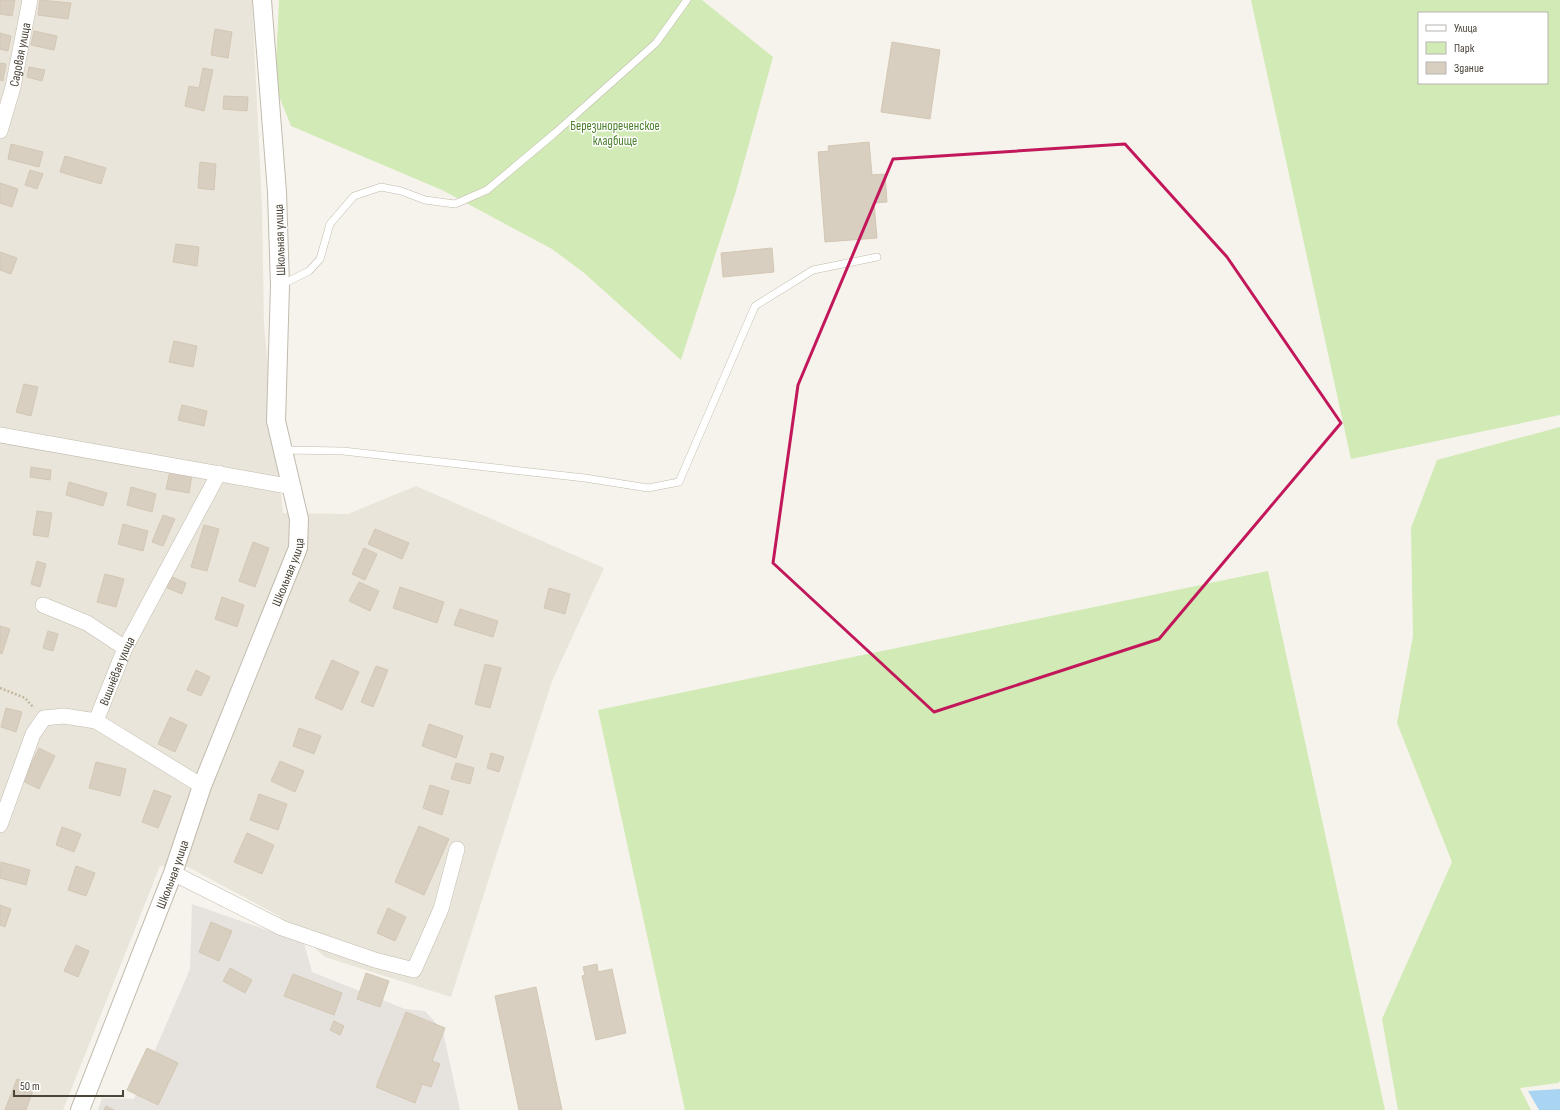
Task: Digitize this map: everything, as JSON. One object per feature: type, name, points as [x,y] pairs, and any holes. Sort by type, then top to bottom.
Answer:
[{"type":"street","name":"Садовая улица","points":[[0,131],[13,87],[30,0]]},
{"type":"street","name":"Школьная улица","points":[[80,1110],[173,873],[202,786],[298,548],[299,519],[293,487],[276,420],[280,286],[277,192],[262,0]]},
{"type":"street","points":[[0,435],[293,487]]},
{"type":"street","name":"Вишнёвая улица","points":[[44,718],[64,716],[96,721],[125,648],[219,473]]},
{"type":"street","points":[[43,606],[87,623],[125,648]]},
{"type":"street","points":[[0,825],[33,734],[44,718]]},
{"type":"street","points":[[96,721],[202,786]]},
{"type":"street","points":[[173,873],[282,928],[375,960],[414,970],[440,909],[457,850]]},
{"type":"lane","points":[[280,286],[309,271],[320,259],[330,224],[354,196],[381,187],[425,200],[455,204],[487,190],[555,133],[656,43],[687,0]]},
{"type":"lane","points":[[283,450],[343,451],[585,478],[648,488],[679,482],[755,306],[813,270],[877,257]]},
{"type":"path","points":[[0,688],[25,698],[44,718]]},
{"type":"highlighted area","points":[[1125,144],[1227,257],[1341,423],[1159,639],[934,712],[773,563],[798,385],[893,159]]},
{"type":"shaded area","points":[[0,0],[252,0],[262,207],[264,326],[283,513],[348,514],[416,486],[604,568],[552,681],[451,997],[325,957],[279,916],[188,867],[160,866],[63,1110],[0,1110]]},
{"type":"shaded area","points":[[192,904],[304,943],[312,972],[405,1009],[425,1011],[443,1031],[460,1110],[98,1110],[102,1098],[134,1099],[190,969]]},
{"type":"green space","name":"Березинореченское кладбище","points":[[279,0],[702,0],[773,57],[736,191],[681,360],[583,272],[552,249],[442,190],[291,126],[275,86]]},
{"type":"green space","points":[[1251,0],[1560,0],[1560,415],[1351,459]]},
{"type":"green space","points":[[1560,427],[1560,1081],[1558,1083],[1520,1088],[1531,1110],[1398,1110],[1382,1019],[1452,862],[1397,723],[1413,636],[1411,528],[1437,460]]},
{"type":"green space","points":[[1268,571],[1385,1110],[685,1110],[598,710]]},
{"type":"water","points":[[1560,1089],[1560,1110],[1539,1110],[1528,1091]]},
{"type":"building","points":[[0,0],[15,0],[12,16],[0,14]]},
{"type":"building","points":[[40,0],[71,3],[68,19],[38,15]]},
{"type":"building","points":[[215,29],[232,32],[228,58],[211,55]]},
{"type":"building","points":[[34,31],[57,36],[54,50],[31,45]]},
{"type":"building","points":[[0,33],[11,36],[8,51],[0,49]]},
{"type":"building","points":[[892,42],[940,50],[930,119],[881,112]]},
{"type":"building","points":[[0,63],[6,64],[3,81],[0,80]]},
{"type":"building","points":[[29,67],[45,70],[42,81],[27,77]]},
{"type":"building","points":[[203,68],[213,70],[204,111],[185,106],[189,86],[199,88]]},
{"type":"building","points":[[224,96],[248,97],[247,111],[223,109]]},
{"type":"building","points":[[869,142],[872,175],[885,174],[887,202],[874,203],[877,238],[825,242],[818,152],[829,151],[828,146]]},
{"type":"building","points":[[11,144],[43,152],[39,167],[8,159]]},
{"type":"building","points":[[65,156],[106,168],[101,184],[60,172]]},
{"type":"building","points":[[200,162],[216,164],[214,190],[198,188]]},
{"type":"building","points":[[30,170],[43,174],[37,189],[25,185]]},
{"type":"building","points":[[0,183],[18,189],[12,207],[0,203]]},
{"type":"building","points":[[176,244],[199,247],[197,266],[173,262]]},
{"type":"building","points":[[772,248],[774,272],[723,277],[721,253]]},
{"type":"building","points":[[0,252],[17,258],[11,274],[0,270]]},
{"type":"building","points":[[174,341],[197,346],[193,367],[169,362]]},
{"type":"building","points":[[24,384],[38,387],[31,416],[16,412]]},
{"type":"building","points":[[182,405],[207,411],[204,426],[178,420]]},
{"type":"building","points":[[31,467],[51,470],[50,480],[30,477]]},
{"type":"building","points":[[170,471],[192,475],[189,493],[166,489]]},
{"type":"building","points":[[69,482],[107,493],[103,506],[66,495]]},
{"type":"building","points":[[131,487],[156,494],[152,512],[127,505]]},
{"type":"building","points":[[37,511],[52,513],[48,537],[33,535]]},
{"type":"building","points":[[163,515],[175,519],[163,546],[152,542]]},
{"type":"building","points":[[123,524],[148,531],[143,551],[118,544]]},
{"type":"building","points":[[204,525],[219,529],[207,571],[191,567]]},
{"type":"building","points":[[375,529],[409,543],[402,559],[368,544]]},
{"type":"building","points":[[253,542],[269,548],[255,587],[239,581]]},
{"type":"building","points":[[364,548],[377,554],[365,580],[352,574]]},
{"type":"building","points":[[37,561],[46,564],[40,587],[31,584]]},
{"type":"building","points":[[105,574],[124,579],[116,607],[97,602]]},
{"type":"building","points":[[170,576],[186,583],[182,594],[165,587]]},
{"type":"building","points":[[359,582],[379,591],[370,611],[349,601]]},
{"type":"building","points":[[400,587],[444,602],[437,623],[393,608]]},
{"type":"building","points":[[549,588],[570,594],[565,614],[544,608]]},
{"type":"building","points":[[222,597],[244,605],[237,627],[215,619]]},
{"type":"building","points":[[460,609],[498,621],[493,637],[454,625]]},
{"type":"building","points":[[0,626],[10,629],[2,654],[0,653]]},
{"type":"building","points":[[48,631],[58,634],[53,651],[43,648]]},
{"type":"building","points":[[332,660],[359,672],[342,710],[315,698]]},
{"type":"building","points":[[485,664],[501,668],[490,708],[475,704]]},
{"type":"building","points":[[376,666],[388,670],[373,707],[361,702]]},
{"type":"building","points":[[196,670],[210,677],[201,696],[187,690]]},
{"type":"building","points":[[6,708],[22,712],[16,732],[1,727]]},
{"type":"building","points":[[170,717],[187,725],[175,752],[158,744]]},
{"type":"building","points":[[429,724],[463,736],[456,758],[422,746]]},
{"type":"building","points":[[299,728],[321,736],[314,754],[293,746]]},
{"type":"building","points":[[39,748],[55,756],[39,789],[23,781]]},
{"type":"building","points":[[491,753],[504,757],[499,772],[487,768]]},
{"type":"building","points":[[280,761],[304,771],[295,792],[271,781]]},
{"type":"building","points":[[96,762],[126,769],[120,796],[89,788]]},
{"type":"building","points":[[456,763],[474,768],[470,784],[451,779]]},
{"type":"building","points":[[430,785],[449,791],[442,815],[423,808]]},
{"type":"building","points":[[154,790],[171,796],[158,828],[142,822]]},
{"type":"building","points":[[259,794],[287,804],[278,830],[250,820]]},
{"type":"building","points":[[419,826],[449,839],[424,895],[395,882]]},
{"type":"building","points":[[62,827],[81,834],[74,852],[56,845]]},
{"type":"building","points":[[247,833],[274,845],[262,874],[234,862]]},
{"type":"building","points":[[1,862],[30,870],[26,885],[0,878]]},
{"type":"building","points":[[76,866],[95,873],[86,896],[68,890]]},
{"type":"building","points":[[0,905],[11,909],[5,927],[0,925]]},
{"type":"building","points":[[388,908],[406,917],[395,941],[377,933]]},
{"type":"building","points":[[211,922],[232,931],[219,961],[199,952]]},
{"type":"building","points":[[76,945],[89,951],[78,977],[64,971]]},
{"type":"building","points":[[597,964],[598,972],[612,969],[626,1033],[596,1040],[582,976],[585,975],[583,967]]},
{"type":"building","points":[[230,968],[252,980],[245,993],[223,981]]},
{"type":"building","points":[[366,973],[389,981],[380,1007],[357,999]]},
{"type":"building","points":[[293,974],[342,993],[334,1015],[284,996]]},
{"type":"building","points":[[536,987],[562,1110],[519,1110],[495,996]]},
{"type":"building","points":[[406,1012],[445,1028],[432,1061],[440,1064],[431,1087],[422,1084],[415,1103],[376,1087]]},
{"type":"building","points":[[334,1021],[344,1026],[340,1035],[330,1030]]},
{"type":"building","points":[[147,1048],[178,1063],[158,1105],[127,1090]]},
{"type":"building","points":[[17,1079],[35,1085],[26,1110],[5,1110]]},
{"type":"building","points":[[106,1106],[114,1110],[104,1110]]}]
